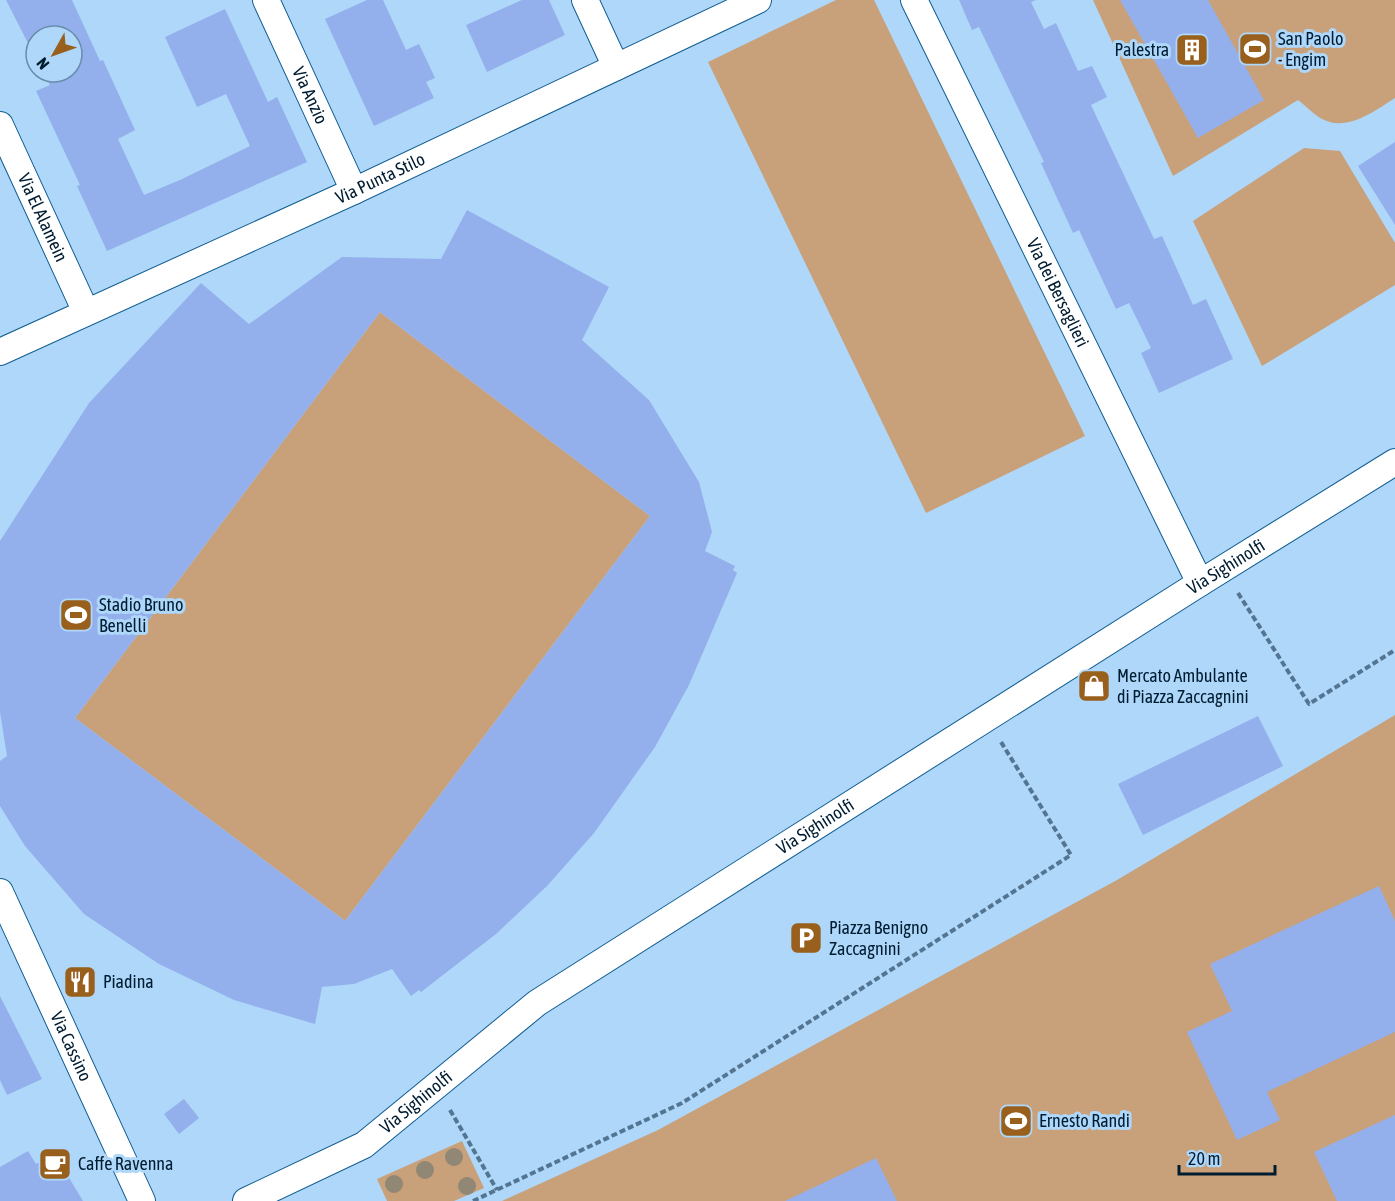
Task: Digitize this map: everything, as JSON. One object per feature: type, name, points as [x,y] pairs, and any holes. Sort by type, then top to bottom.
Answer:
[{"type":"street","name":"Via Anzio","points":[[266,0],[354,191]]},
{"type":"street","points":[[585,0],[616,67]]},
{"type":"street","name":"Via Punta Stilo","points":[[0,352],[354,191],[758,0]]},
{"type":"street","name":"Via dei Bersaglieri","points":[[914,0],[1200,584]]},
{"type":"street","name":"Via El Alamein","points":[[0,125],[86,312]]},
{"type":"street","name":"Via Sighinolfi","points":[[246,1201],[364,1145],[537,1003],[1395,462]]},
{"type":"street","name":"Via Cassino","points":[[0,892],[142,1201]]},
{"type":"path","points":[[1223,569],[1309,704],[1395,650]]},
{"type":"path","points":[[473,1201],[682,1103],[1071,855],[986,719]]},
{"type":"path","points":[[436,1086],[497,1190]]},
{"type":"shaded area","points":[[836,0],[874,0],[1085,436],[926,513],[708,62]]},
{"type":"shaded area","name":"San Paolo - Engim","points":[[1093,0],[1395,0],[1395,98],[1359,119],[1340,123],[1320,118],[1298,100],[1173,176]]},
{"type":"shaded area","points":[[1304,148],[1340,151],[1395,243],[1395,285],[1262,366],[1193,221]]},
{"type":"shaded area","points":[[380,312],[650,516],[345,921],[75,718]]},
{"type":"shaded area","points":[[1395,715],[1395,1201],[502,1201],[658,1130],[1117,880]]},
{"type":"shaded area","points":[[462,1141],[484,1188],[454,1201],[387,1201],[377,1179]]},
{"type":"building","points":[[6,0],[72,0],[83,24],[24,24],[24,35]]},
{"type":"building","points":[[367,0],[383,0],[406,50],[419,44],[435,78],[426,82],[434,98],[374,126],[325,19]]},
{"type":"building","points":[[522,0],[549,0],[565,35],[487,72],[466,25]]},
{"type":"building","points":[[959,0],[1036,0],[1031,2],[1044,29],[1056,23],[1078,71],[1092,66],[1107,97],[1091,105],[1154,239],[1162,236],[1193,305],[1206,299],[1233,359],[1159,393],[1141,353],[1151,348],[1129,303],[1116,309],[1079,230],[1073,233],[1041,163],[1044,162],[979,27],[972,30]]},
{"type":"building","name":"Palestra","points":[[1120,0],[1208,0],[1264,100],[1198,138]]},
{"type":"building","points":[[225,9],[268,102],[277,97],[307,162],[107,251],[77,186],[80,185],[36,91],[50,85],[84,84],[84,26],[100,61],[103,60],[135,130],[118,139],[144,195],[180,180],[250,146],[226,94],[197,107],[165,37]]},
{"type":"building","points":[[1395,142],[1395,225],[1358,166]]},
{"type":"building","name":"Stadio Bruno Benelli","points":[[467,210],[609,287],[582,340],[649,400],[699,482],[712,532],[705,551],[735,566],[733,570],[737,573],[689,685],[655,747],[594,833],[547,886],[496,934],[421,992],[419,990],[411,996],[392,969],[354,984],[322,987],[315,1024],[234,1000],[159,964],[84,914],[25,846],[0,806],[0,761],[7,756],[0,712],[0,541],[89,403],[201,283],[249,324],[342,257],[441,259]],"holes":[[[380,312],[650,516],[345,921],[75,718]]]},
{"type":"building","points":[[1258,716],[1283,766],[1143,835],[1118,784]]},
{"type":"building","points":[[1379,886],[1395,921],[1395,1032],[1267,1092],[1280,1120],[1237,1140],[1187,1032],[1232,1011],[1210,964]]},
{"type":"building","points":[[0,996],[42,1079],[7,1095],[0,1080]]},
{"type":"building","points":[[184,1099],[199,1118],[179,1134],[164,1114]]},
{"type":"building","points":[[1395,1115],[1395,1201],[1337,1201],[1314,1152]]},
{"type":"building","points":[[28,1151],[36,1164],[54,1153],[83,1201],[0,1201],[0,1167]]},
{"type":"building","points":[[876,1158],[897,1201],[785,1201]]},
{"type":"place","name":"San Paolo - Engim","points":[[1255,49]]},
{"type":"place","name":"Palestra","points":[[1192,50]]},
{"type":"place","name":"Stadio Bruno Benelli","points":[[76,615]]},
{"type":"place","name":"Mercato Ambulante di Piazza Zaccagnini","points":[[1094,686]]},
{"type":"place","name":"Piazza Benigno Zaccagnini","points":[[806,938]]},
{"type":"place","name":"Piadina","points":[[80,982]]},
{"type":"place","name":"Ernesto Randi","points":[[1016,1121]]},
{"type":"place","name":"Caffe Ravenna","points":[[55,1164]]}]
